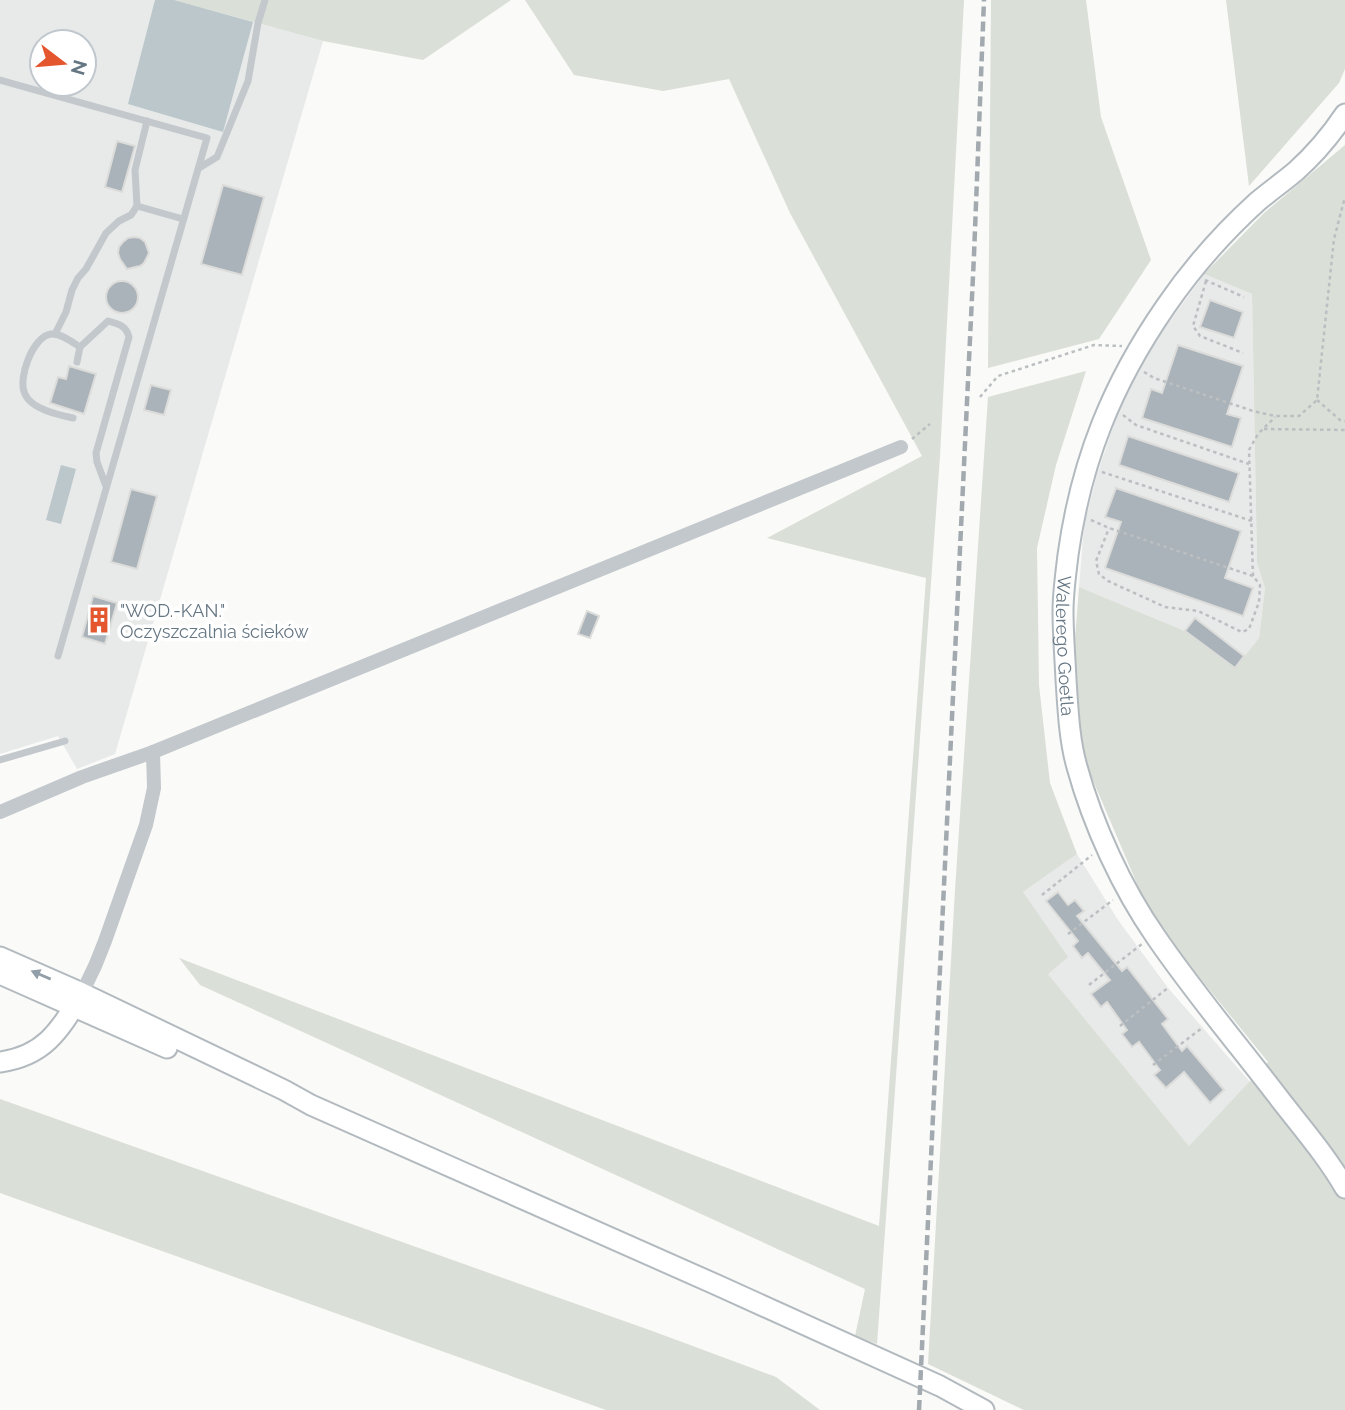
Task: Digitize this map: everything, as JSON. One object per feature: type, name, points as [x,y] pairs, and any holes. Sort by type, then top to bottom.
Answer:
[{"type":"street","name":"Walerego Goetla","points":[[1345,114],[1322,146],[1249,210],[1200,275],[1167,305],[1129,364],[1108,408],[1086,466],[1073,516],[1063,609],[1069,721],[1076,764],[1088,802],[1106,844],[1154,934],[1307,1133],[1345,1188]]},
{"type":"street","points":[[0,812],[901,447]]},
{"type":"street","points":[[0,1062],[23,1056],[48,1042],[58,1032],[78,1000],[105,941],[146,825],[154,788],[153,752]]},
{"type":"street","points":[[0,957],[78,1000]]},
{"type":"street","points":[[0,974],[78,1000],[284,1090],[311,1105],[940,1386],[984,1410]]},
{"type":"lane","points":[[198,168],[217,157],[248,81],[258,23],[265,0]]},
{"type":"lane","points":[[0,80],[207,138],[58,656]]},
{"type":"lane","points":[[55,334],[78,278],[106,233],[119,221],[131,215],[137,206],[135,170],[147,121]]},
{"type":"lane","points":[[137,206],[183,219]]},
{"type":"lane","points":[[77,362],[80,347],[108,321],[127,330],[129,337],[96,453],[97,463],[107,486]]},
{"type":"lane","points":[[73,418],[43,409],[28,399],[24,395],[24,379],[29,356],[42,337],[55,334],[80,347]]},
{"type":"lane","points":[[0,760],[65,741]]},
{"type":"path","points":[[1129,364],[1154,378],[1253,411],[1275,416],[1298,416],[1317,400],[1334,239],[1345,197]]},
{"type":"path","points":[[1243,353],[1200,336],[1193,326],[1200,275],[1244,297]]},
{"type":"path","points":[[980,397],[998,376],[1094,345],[1140,346]]},
{"type":"path","points":[[1317,400],[1340,420],[1345,421]]},
{"type":"path","points":[[1108,408],[1136,425],[1250,464]]},
{"type":"path","points":[[1253,576],[1249,450],[1258,434],[1275,416]]},
{"type":"path","points":[[901,447],[930,425]]},
{"type":"path","points":[[1263,429],[1345,430]]},
{"type":"path","points":[[1086,466],[1252,521]]},
{"type":"path","points":[[1073,516],[1253,576],[1260,585],[1259,602],[1249,629],[1242,632],[1198,611],[1166,607],[1108,581],[1099,574],[1096,561],[1108,528]]},
{"type":"path","points":[[1042,895],[1106,844]]},
{"type":"path","points":[[1068,934],[1128,889]]},
{"type":"path","points":[[1089,985],[1154,934]]},
{"type":"path","points":[[1120,1026],[1184,976]]},
{"type":"path","points":[[1153,1065],[1216,1017]]},
{"type":"shaded area","points":[[0,0],[174,0],[323,41],[115,754],[77,769],[58,736],[0,754]]},
{"type":"shaded area","points":[[155,0],[174,0],[253,22],[223,132],[128,104]]},
{"type":"shaded area","points":[[174,0],[511,0],[423,60],[323,41]]},
{"type":"shaded area","points":[[525,0],[964,0],[940,456],[877,1344],[855,1336],[865,1289],[200,985],[179,958],[879,1226],[926,578],[767,538],[922,456],[790,213],[729,79],[663,91],[574,75]]},
{"type":"shaded area","points":[[991,0],[1086,0],[1101,117],[1151,260],[1099,339],[988,368]]},
{"type":"shaded area","points":[[1226,0],[1345,0],[1345,69],[1339,83],[1249,186]]},
{"type":"shaded area","points":[[1345,145],[1345,1410],[1024,1410],[928,1364],[955,890],[988,397],[1086,371],[1056,465],[1037,548],[1039,685],[1050,783],[1077,854],[1023,892],[1068,957],[1048,974],[1189,1146],[1268,1062],[1152,919],[1083,757],[1074,651],[1079,587],[1185,631],[1235,668],[1259,638],[1265,588],[1257,563],[1252,294],[1204,274],[1264,213]]},
{"type":"shaded area","points":[[1204,274],[1252,294],[1257,563],[1265,588],[1259,638],[1235,668],[1185,631],[1079,587],[1084,525],[1118,412],[1152,346]]},
{"type":"shaded area","points":[[61,465],[76,469],[61,524],[46,520]]},
{"type":"shaded area","points":[[1077,854],[1118,920],[1168,988],[1250,1082],[1189,1146],[1048,974],[1023,892]]},
{"type":"shaded area","points":[[0,1099],[776,1377],[820,1410],[606,1410],[0,1193]]},
{"type":"building","points":[[117,141],[135,146],[122,192],[105,187]]},
{"type":"building","points":[[223,185],[264,197],[242,275],[201,264]]},
{"type":"building","points":[[134,237],[145,242],[149,253],[140,266],[127,269],[120,259],[119,247],[128,238]]},
{"type":"building","points":[[122,281],[133,286],[138,297],[133,308],[122,313],[111,308],[106,297],[111,286]]},
{"type":"building","points":[[1210,300],[1243,312],[1234,338],[1200,327]]},
{"type":"building","points":[[1178,345],[1243,366],[1227,414],[1241,418],[1232,447],[1142,418],[1151,389],[1162,393]]},
{"type":"building","points":[[69,366],[96,374],[84,414],[50,403],[58,377],[66,379]]},
{"type":"building","points":[[151,385],[171,390],[164,415],[144,410]]},
{"type":"building","points":[[1128,436],[1239,473],[1229,502],[1119,465]]},
{"type":"building","points":[[1116,488],[1241,531],[1225,578],[1253,588],[1243,616],[1105,568],[1121,522],[1105,517]]},
{"type":"building","points":[[131,489],[157,496],[137,569],[111,562]]},
{"type":"building","name":"\"WOD.-KAN.\" Oczyszczalnia ścieków","points":[[93,596],[117,603],[105,644],[82,637]]},
{"type":"building","points":[[587,611],[599,616],[590,638],[578,634]]},
{"type":"building","points":[[1195,618],[1244,656],[1235,668],[1185,631]]},
{"type":"building","points":[[1058,892],[1068,905],[1075,900],[1084,911],[1077,916],[1122,971],[1127,967],[1168,1019],[1162,1024],[1182,1051],[1187,1046],[1224,1090],[1210,1103],[1184,1072],[1166,1088],[1154,1075],[1160,1070],[1139,1042],[1132,1047],[1122,1034],[1127,1030],[1107,1002],[1101,1007],[1091,994],[1110,980],[1088,953],[1082,958],[1073,946],[1078,941],[1046,901]]},
{"type":"railway","points":[[919,1410],[984,0]]},
{"type":"place","name":"\"WOD.-KAN.\" Oczyszczalnia ścieków","points":[[99,620]]}]
